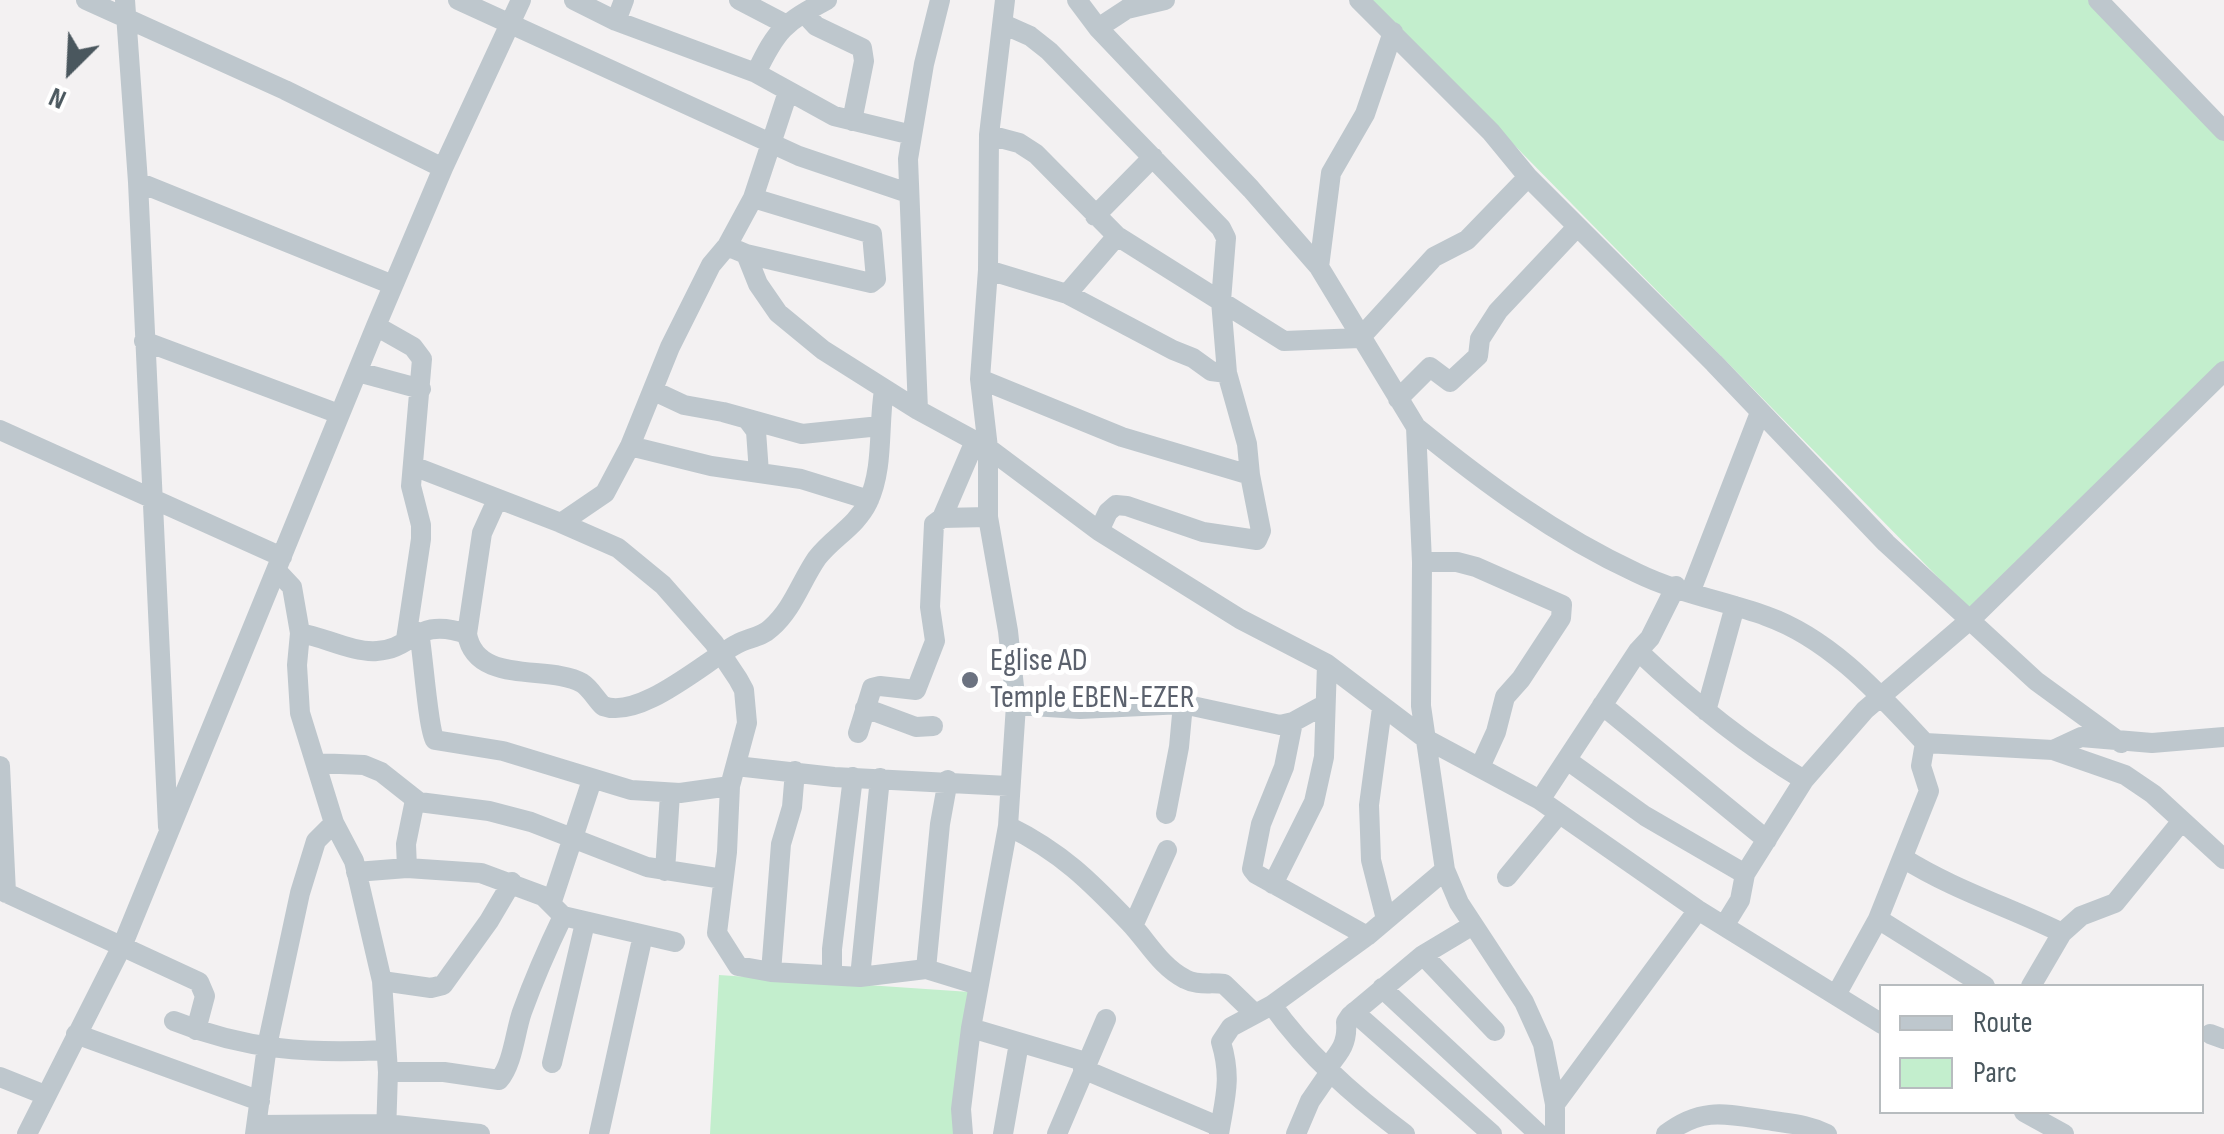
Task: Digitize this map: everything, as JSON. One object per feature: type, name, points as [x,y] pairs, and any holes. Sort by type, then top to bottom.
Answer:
[{"type":"street","points":[[86,0],[126,8],[443,168]]},
{"type":"street","points":[[458,0],[770,142],[908,194]]},
{"type":"street","points":[[28,1134],[122,944],[393,285],[521,0]]},
{"type":"street","points":[[574,0],[616,21],[756,73],[834,116],[912,135]]},
{"type":"street","points":[[616,21],[624,0]]},
{"type":"street","points":[[739,0],[816,26],[862,48],[864,61],[852,121]]},
{"type":"street","points":[[756,73],[773,37],[827,0]]},
{"type":"street","points":[[918,410],[908,194],[912,135],[940,0]]},
{"type":"street","points":[[963,1134],[961,1109],[971,1028],[1008,826],[1016,705],[988,516],[980,378],[988,270],[989,135],[1005,0]]},
{"type":"street","points":[[1077,0],[1098,28],[1319,267],[1416,427],[1515,505],[1642,576],[1791,627],[1843,662],[1926,743],[2054,750],[2125,774],[2153,794],[2224,859]]},
{"type":"street","points":[[1098,28],[1127,9],[1165,0]]},
{"type":"street","points":[[1359,0],[1886,544],[2058,699],[2121,743]]},
{"type":"street","points":[[2098,0],[2224,131]]},
{"type":"street","points":[[126,8],[138,182],[168,834]]},
{"type":"street","points":[[1003,24],[1030,36],[1050,51],[1221,228],[1226,238],[1221,301],[1227,372],[1247,444],[1261,531],[1257,540],[1204,532],[1126,506],[1112,508],[1099,530]]},
{"type":"street","points":[[1319,267],[1332,173],[1365,114],[1393,32]]},
{"type":"street","points":[[562,523],[605,493],[712,265],[736,250],[788,92]]},
{"type":"street","points":[[989,135],[1020,143],[1036,154],[1117,236],[1284,341],[1360,338],[1434,257],[1467,240],[1528,177]]},
{"type":"street","points":[[1095,216],[1153,157]]},
{"type":"street","points":[[138,182],[393,285]]},
{"type":"street","points":[[736,250],[872,283],[876,278],[872,234],[753,198]]},
{"type":"street","points":[[1398,398],[1430,367],[1450,382],[1470,365],[1478,356],[1480,338],[1498,312],[1577,227]]},
{"type":"street","points":[[1066,294],[1117,236]]},
{"type":"street","points":[[736,250],[778,313],[800,334],[884,390],[982,444],[1099,530],[1240,619],[1327,664],[1426,739],[1540,800],[1698,910],[1879,1022]]},
{"type":"street","points":[[988,270],[1066,294],[1194,358],[1210,370],[1227,372]]},
{"type":"street","points":[[376,326],[413,347],[422,359],[412,486],[422,524],[413,636],[433,739],[504,751],[631,790],[670,794],[733,776],[795,771],[1008,786]]},
{"type":"street","points":[[144,340],[339,414]]},
{"type":"street","points":[[358,372],[421,390]]},
{"type":"street","points":[[1724,926],[1743,894],[1746,874],[1804,780],[1865,710],[1972,619],[2224,372]]},
{"type":"street","points":[[980,378],[1122,437],[1250,475]]},
{"type":"street","points":[[496,500],[482,533],[467,634],[474,652],[489,663],[512,670],[580,682],[603,706],[613,710],[641,702],[777,624],[817,559],[859,518],[868,500],[879,461],[884,390]]},
{"type":"street","points":[[654,391],[684,405],[802,434],[880,426]]},
{"type":"street","points":[[1540,800],[1683,590],[1760,415]]},
{"type":"street","points":[[747,419],[759,444],[759,473]]},
{"type":"street","points":[[1416,427],[1422,562],[1421,706],[1444,870],[1459,904],[1544,1044],[1555,1104],[1555,1134]]},
{"type":"street","points":[[0,430],[153,498],[280,564],[292,587],[300,633],[298,698],[334,823],[350,851],[382,982],[386,1129]]},
{"type":"street","points":[[858,733],[872,688],[913,691],[923,677],[935,642],[930,607],[934,524],[942,518],[982,444]]},
{"type":"street","points":[[630,446],[802,479],[868,500]]},
{"type":"street","points":[[413,466],[618,548],[663,584],[722,656],[744,690],[747,709],[733,776],[718,937],[740,967],[860,977],[926,969],[978,984]]},
{"type":"street","points":[[942,518],[988,516]]},
{"type":"street","points":[[1422,562],[1457,562],[1476,567],[1562,605],[1561,618],[1505,697],[1496,732],[1480,767]]},
{"type":"street","points":[[1706,711],[1735,606]]},
{"type":"street","points":[[300,633],[372,652],[446,627],[467,634]]},
{"type":"street","points":[[1638,651],[1756,750],[1804,780]]},
{"type":"street","points":[[1273,884],[1314,802],[1324,757],[1327,664]]},
{"type":"street","points":[[1016,705],[1080,708],[1183,704],[1270,724],[1292,722],[1324,704]]},
{"type":"street","points":[[1166,814],[1183,704]]},
{"type":"street","points":[[1602,705],[1767,840]]},
{"type":"street","points":[[865,708],[916,727],[933,726]]},
{"type":"street","points":[[1382,708],[1368,805],[1371,860],[1386,919]]},
{"type":"street","points":[[1292,722],[1284,768],[1261,824],[1252,863],[1256,874],[1367,936]]},
{"type":"street","points":[[2054,750],[2081,737],[2152,744],[2224,737]]},
{"type":"street","points":[[1836,995],[1878,919],[1929,790],[1922,766],[1926,743]]},
{"type":"street","points":[[1567,760],[1645,816],[1746,874]]},
{"type":"street","points":[[316,764],[356,763],[372,768],[415,800],[489,812],[666,871],[723,879]]},
{"type":"street","points":[[0,766],[3,891],[198,982],[205,996],[196,1030]]},
{"type":"street","points":[[771,972],[781,844],[792,807],[795,771]]},
{"type":"street","points":[[832,976],[853,777]]},
{"type":"street","points":[[860,977],[880,778]]},
{"type":"street","points":[[174,1021],[267,1046],[500,1080],[558,908],[592,780]]},
{"type":"street","points":[[926,969],[948,780]]},
{"type":"street","points":[[666,871],[670,794]]},
{"type":"street","points":[[406,868],[406,844],[415,800]]},
{"type":"street","points":[[1508,877],[1560,814]]},
{"type":"street","points":[[2032,984],[2062,933],[2081,916],[2115,904],[2181,822]]},
{"type":"street","points":[[334,823],[316,841],[300,893],[267,1046],[256,1130],[386,1129],[480,1134]]},
{"type":"street","points":[[1008,826],[1046,845],[1092,880],[1164,964],[1182,978],[1195,984],[1224,984],[1264,1009],[1376,1113],[1405,1134]]},
{"type":"street","points":[[1133,926],[1166,850]]},
{"type":"street","points":[[1904,858],[1941,882],[2062,933]]},
{"type":"street","points":[[356,872],[406,868],[460,870],[512,882],[584,923],[675,942]]},
{"type":"street","points":[[971,1028],[1084,1066],[1220,1130],[1229,1072],[1222,1039],[1231,1027],[1264,1009],[1367,936],[1444,870]]},
{"type":"street","points":[[382,982],[431,988],[443,985],[512,882]]},
{"type":"street","points":[[1555,1104],[1698,910]]},
{"type":"street","points":[[1878,919],[1981,984]]},
{"type":"street","points":[[552,1064],[584,923]]},
{"type":"street","points":[[1296,1134],[1317,1088],[1344,1046],[1346,1022],[1354,1012],[1424,955],[1473,924]]},
{"type":"street","points":[[599,1134],[643,936]]},
{"type":"street","points":[[1424,955],[1495,1031]]},
{"type":"street","points":[[1382,988],[1538,1134]]},
{"type":"street","points":[[1354,1012],[1492,1134]]},
{"type":"street","points":[[1057,1134],[1106,1019]]},
{"type":"street","points":[[76,1034],[260,1101]]},
{"type":"street","points":[[1004,1134],[1019,1042]]},
{"type":"street","points":[[0,1076],[46,1095]]},
{"type":"street","points":[[1666,1134],[1683,1121],[1720,1112],[1795,1122],[1827,1134]]},
{"type":"street","points":[[1369,1134],[1376,1113]]},
{"type":"street","points":[[2028,1114],[2064,1134]]},
{"type":"green space","points":[[1372,0],[2092,0],[2224,137],[2224,367],[1972,612]]},
{"type":"green space","points":[[719,975],[970,992],[963,1134],[710,1134]]},
{"type":"place","name":"Eglise AD Temple EBEN-EZER","points":[[970,680]]}]
